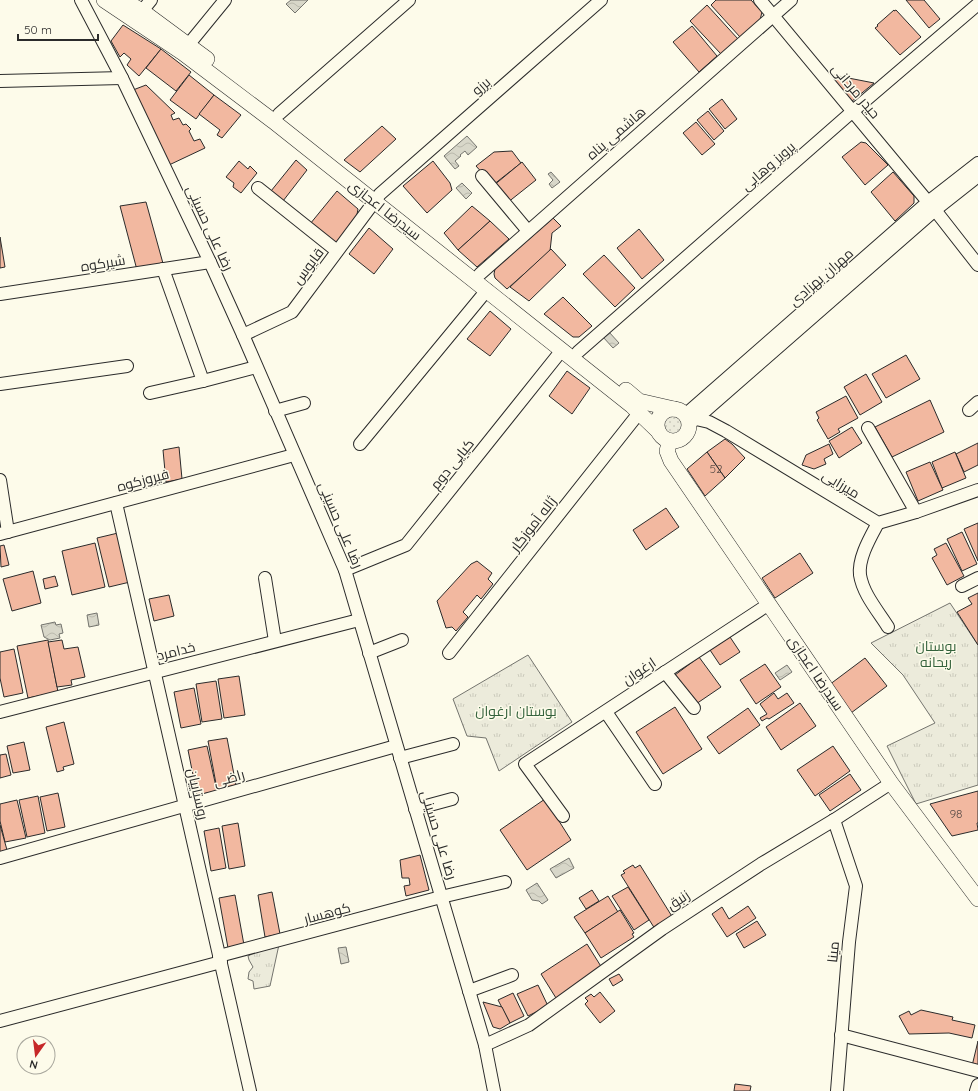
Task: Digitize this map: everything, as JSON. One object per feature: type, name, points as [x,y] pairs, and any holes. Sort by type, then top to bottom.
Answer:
[{"type":"main road","name":"سیدرضا اعجازی","points":[[104,0],[183,53],[480,274],[639,400],[686,417]]},
{"type":"main road","name":"سیدرضا اعجازی","points":[[124,0],[146,6],[189,44],[279,114],[487,290],[639,413],[658,431],[661,436],[670,441],[667,451],[671,461],[891,783],[978,899]]},
{"type":"main road","points":[[658,431],[657,426],[660,416],[669,410],[686,417],[687,433],[680,440],[670,441]]},
{"type":"street","name":"رضا علی حسینی","points":[[81,0],[122,78],[210,262],[345,570],[485,1045],[494,1091]]},
{"type":"street","points":[[189,44],[225,0]]},
{"type":"street","points":[[279,114],[409,0]]},
{"type":"street","name":"برزو","points":[[378,198],[601,0]]},
{"type":"street","name":"حیدر مردانی","points":[[760,0],[977,261]]},
{"type":"street","name":"هاشمی پناه","points":[[480,274],[791,0]]},
{"type":"street","name":"پرویز وهابی","points":[[578,352],[853,111],[978,4]]},
{"type":"street","points":[[0,82],[122,78]]},
{"type":"street","name":"مهران بهزادی","points":[[686,417],[932,206],[978,163]]},
{"type":"street","points":[[482,176],[528,231]]},
{"type":"street","name":"مهران بهزادی","points":[[932,206],[978,176]]},
{"type":"street","points":[[258,188],[337,251]]},
{"type":"street","name":"قایوس","points":[[243,335],[292,312],[378,198]]},
{"type":"street","name":"شیرکوه","points":[[0,294],[210,262]]},
{"type":"street","points":[[163,269],[203,381]]},
{"type":"street","points":[[360,444],[487,290]]},
{"type":"street","name":"کیایی دوم","points":[[345,570],[406,546],[562,350]]},
{"type":"street","points":[[0,384],[127,366]]},
{"type":"street","points":[[150,393],[256,367]]},
{"type":"street","points":[[275,411],[304,404]]},
{"type":"street","name":"ژاله آموزگار","points":[[449,653],[639,413]]},
{"type":"street","name":"میرزایی","points":[[686,417],[708,422],[726,431],[878,523]]},
{"type":"street","points":[[868,428],[916,512]]},
{"type":"street","name":"فیروزکوه","points":[[4,533],[294,455]]},
{"type":"street","points":[[0,480],[4,533]]},
{"type":"street","points":[[888,627],[863,586],[860,574],[862,559],[878,523],[916,512],[978,490]]},
{"type":"street","name":"روستاییان","points":[[116,503],[250,1091]]},
{"type":"street","points":[[264,578],[275,641]]},
{"type":"street","points":[[962,586],[978,578]]},
{"type":"street","name":"ارغوان","points":[[563,816],[525,764],[769,604]]},
{"type":"street","name":"خدامرد","points":[[0,712],[359,620]]},
{"type":"street","points":[[369,653],[402,640]]},
{"type":"street","points":[[665,672],[694,708]]},
{"type":"street","points":[[606,712],[655,784]]},
{"type":"street","points":[[400,758],[453,744]]},
{"type":"street","name":"راضی","points":[[0,858],[396,746]]},
{"type":"street","name":"زنبق","points":[[485,1045],[529,1025],[662,929],[761,864],[834,820],[891,783]]},
{"type":"street","points":[[415,809],[452,799]]},
{"type":"street","name":"مینا","points":[[834,820],[856,886],[849,942],[837,1091]]},
{"type":"street","name":"کوهسار","points":[[0,1021],[441,898],[505,882]]},
{"type":"street","points":[[469,991],[512,975]]},
{"type":"street","points":[[841,1035],[978,1071]]},
{"type":"street","points":[[976,1091],[978,1086]]},
{"type":"green space","points":[[673,412],[682,416],[686,425],[682,434],[673,438],[664,434],[660,425],[664,416]]},
{"type":"green space","name":"بوستان ریحانه","points":[[950,603],[978,645],[978,785],[916,804],[887,746],[935,723],[903,675],[871,643]]},
{"type":"green space","name":"بوستان ارغوان","points":[[528,655],[572,722],[499,771],[486,738],[467,736],[453,699]]},
{"type":"green space","points":[[280,940],[270,986],[254,989],[253,981],[248,979],[249,972],[253,967],[248,956]]},
{"type":"water","points":[[291,0],[308,0],[295,13],[286,4]]},
{"type":"water","points":[[467,136],[477,147],[468,155],[465,151],[460,155],[461,156],[455,161],[459,166],[455,169],[444,156]]},
{"type":"water","points":[[551,172],[560,182],[552,188],[549,184],[553,180],[548,174]]},
{"type":"water","points":[[462,183],[472,193],[466,199],[456,188]]},
{"type":"water","points":[[609,332],[619,343],[613,348],[603,337]]},
{"type":"water","points":[[97,613],[99,625],[89,627],[87,615]]},
{"type":"water","points":[[55,622],[56,625],[61,624],[63,633],[59,634],[60,638],[50,640],[44,637],[41,625]]},
{"type":"water","points":[[787,665],[792,672],[780,680],[775,673]]},
{"type":"water","points":[[569,858],[574,868],[556,878],[550,869]]},
{"type":"water","points":[[537,883],[548,900],[542,904],[539,901],[532,900],[526,890]]},
{"type":"water","points":[[346,947],[349,962],[341,964],[338,948]]},
{"type":"building","points":[[716,0],[751,0],[762,12],[760,20],[740,37],[711,5]]},
{"type":"building","points":[[906,0],[924,0],[940,19],[929,28]]},
{"type":"building","points":[[707,5],[738,39],[721,54],[690,21]]},
{"type":"building","points":[[894,10],[896,10],[921,37],[900,55],[875,28]]},
{"type":"building","points":[[123,25],[161,49],[139,76],[127,65],[131,59],[124,53],[120,57],[111,41]]},
{"type":"building","points":[[692,26],[717,56],[699,72],[673,42]]},
{"type":"building","points":[[161,49],[191,72],[176,91],[146,68]]},
{"type":"building","points":[[828,74],[874,83],[851,102]]},
{"type":"building","points":[[189,75],[214,95],[196,119],[170,100]]},
{"type":"building","points":[[146,85],[175,113],[171,115],[173,120],[179,118],[183,125],[186,124],[191,129],[189,131],[194,141],[200,139],[205,148],[169,165],[133,90]]},
{"type":"building","points":[[214,95],[241,115],[222,138],[217,135],[220,130],[199,114]]},
{"type":"building","points":[[722,99],[737,119],[725,129],[709,109]]},
{"type":"building","points":[[708,111],[724,131],[714,140],[697,120]]},
{"type":"building","points":[[696,122],[715,144],[702,155],[683,133]]},
{"type":"building","points":[[382,126],[396,139],[360,172],[344,160]]},
{"type":"building","points":[[861,142],[866,143],[888,165],[865,185],[842,157]]},
{"type":"building","points":[[512,151],[521,163],[493,185],[476,166],[494,152]]},
{"type":"building","points":[[296,160],[307,170],[283,201],[271,191]]},
{"type":"building","points":[[239,161],[248,169],[250,166],[257,173],[241,193],[233,187],[234,183],[226,177]]},
{"type":"building","points":[[433,161],[450,183],[452,190],[427,213],[403,186]]},
{"type":"building","points":[[522,162],[536,180],[507,203],[493,186]]},
{"type":"building","points":[[893,172],[914,196],[914,203],[895,221],[871,192]]},
{"type":"building","points":[[337,191],[358,209],[356,220],[337,245],[310,224]]},
{"type":"building","points":[[146,202],[164,267],[137,270],[120,206]]},
{"type":"building","points":[[472,206],[490,221],[458,250],[444,233]]},
{"type":"building","points":[[553,218],[561,226],[552,233],[550,251],[507,289],[495,278],[495,269]]},
{"type":"building","points":[[490,221],[509,239],[477,267],[458,250]]},
{"type":"building","points":[[369,228],[393,249],[374,274],[349,254]]},
{"type":"building","points":[[639,229],[664,260],[642,279],[617,248]]},
{"type":"building","points":[[0,237],[5,267],[0,268]]},
{"type":"building","points":[[551,249],[566,265],[529,301],[510,287]]},
{"type":"building","points":[[604,255],[635,288],[615,307],[583,274]]},
{"type":"building","points":[[563,297],[592,326],[579,337],[573,337],[544,314]]},
{"type":"building","points":[[490,311],[511,329],[490,356],[467,339]]},
{"type":"building","points":[[906,355],[920,379],[886,398],[872,374]]},
{"type":"building","points":[[567,371],[590,388],[572,414],[549,396]]},
{"type":"building","points":[[866,374],[882,402],[860,415],[844,387]]},
{"type":"building","points":[[846,396],[858,418],[838,429],[840,432],[828,439],[817,420],[819,418],[816,412]]},
{"type":"building","points":[[930,400],[944,432],[892,457],[875,427]]},
{"type":"building","points":[[852,427],[862,443],[839,458],[829,441]]},
{"type":"building","points":[[725,439],[745,458],[725,478],[707,452]]},
{"type":"building","points":[[978,443],[978,465],[964,472],[956,454]]},
{"type":"building","points":[[829,444],[833,454],[824,459],[826,464],[814,469],[802,465],[806,455]]},
{"type":"building","points":[[179,447],[182,479],[166,482],[163,450]]},
{"type":"building","points":[[707,452],[725,478],[705,496],[687,469]]},
{"type":"building","points":[[955,452],[966,478],[942,488],[932,462]]},
{"type":"building","points":[[930,462],[943,490],[918,501],[906,472]]},
{"type":"building","points":[[666,508],[679,527],[646,550],[633,530]]},
{"type":"building","points":[[978,523],[978,561],[964,529]]},
{"type":"building","points":[[962,532],[977,564],[962,571],[947,539]]},
{"type":"building","points":[[118,533],[130,582],[109,587],[97,538]]},
{"type":"building","points":[[95,543],[105,587],[72,595],[62,551]]},
{"type":"building","points":[[946,543],[964,576],[947,585],[932,558],[937,555],[934,549]]},
{"type":"building","points":[[4,545],[9,565],[1,567],[0,546]]},
{"type":"building","points":[[800,553],[813,573],[775,598],[762,578]]},
{"type":"building","points":[[477,561],[492,573],[488,579],[493,584],[481,599],[477,595],[463,612],[468,617],[456,631],[452,627],[446,628],[437,601],[471,564]]},
{"type":"building","points":[[33,571],[41,603],[12,611],[3,579]]},
{"type":"building","points":[[55,576],[58,586],[45,589],[43,579]]},
{"type":"building","points":[[978,593],[978,645],[957,612],[972,604],[968,598]]},
{"type":"building","points":[[169,595],[174,616],[154,621],[149,599]]},
{"type":"building","points":[[730,637],[740,652],[720,665],[710,650]]},
{"type":"building","points":[[48,640],[58,692],[28,698],[17,646]]},
{"type":"building","points":[[62,640],[64,649],[78,647],[85,677],[71,680],[72,685],[57,687],[48,642]]},
{"type":"building","points":[[14,649],[23,693],[4,697],[0,678],[0,652]]},
{"type":"building","points":[[699,657],[721,687],[696,704],[675,675]]},
{"type":"building","points":[[865,658],[887,686],[851,713],[829,685]]},
{"type":"building","points":[[765,664],[781,687],[756,704],[740,680]]},
{"type":"building","points":[[239,676],[245,715],[224,718],[218,679]]},
{"type":"building","points":[[216,681],[222,719],[202,722],[196,684]]},
{"type":"building","points":[[194,688],[201,724],[181,728],[174,692]]},
{"type":"building","points":[[774,693],[778,699],[787,693],[794,703],[769,719],[767,718],[762,721],[760,718],[767,714],[760,704]]},
{"type":"building","points":[[800,703],[816,726],[781,750],[766,727]]},
{"type":"building","points":[[675,707],[702,749],[663,774],[636,732]]},
{"type":"building","points":[[748,708],[760,725],[719,754],[707,737]]},
{"type":"building","points":[[64,722],[74,764],[63,767],[64,770],[57,772],[46,727]]},
{"type":"building","points":[[227,738],[236,785],[217,789],[208,741]]},
{"type":"building","points":[[24,742],[30,770],[13,773],[7,746]]},
{"type":"building","points":[[207,746],[217,791],[197,795],[188,750]]},
{"type":"building","points":[[833,746],[850,771],[815,796],[797,770]]},
{"type":"building","points":[[6,754],[11,775],[0,778],[0,755]]},
{"type":"building","points":[[850,774],[861,790],[830,811],[819,795]]},
{"type":"building","points":[[978,791],[978,830],[952,836],[930,804]]},
{"type":"building","points":[[58,793],[65,827],[47,831],[40,797]]},
{"type":"building","points":[[38,796],[45,833],[27,837],[19,800]]},
{"type":"building","points":[[545,799],[571,840],[527,870],[500,830]]},
{"type":"building","points":[[17,800],[26,838],[5,842],[0,821],[0,804]]},
{"type":"building","points":[[238,823],[245,866],[229,869],[222,826]]},
{"type":"building","points":[[0,825],[7,850],[0,852]]},
{"type":"building","points":[[219,828],[226,868],[211,871],[204,831]]},
{"type":"building","points":[[420,855],[429,890],[406,896],[404,886],[410,885],[409,878],[402,878],[400,860]]},
{"type":"building","points":[[633,865],[635,868],[640,865],[673,918],[655,929],[621,875],[625,873],[623,871]]},
{"type":"building","points":[[628,887],[649,920],[634,930],[612,896]]},
{"type":"building","points":[[592,890],[599,901],[586,909],[579,898]]},
{"type":"building","points":[[272,892],[280,934],[265,937],[258,895]]},
{"type":"building","points":[[235,895],[244,945],[228,948],[219,898]]},
{"type":"building","points":[[608,896],[618,912],[585,933],[574,917]]},
{"type":"building","points":[[748,906],[756,918],[727,937],[712,914],[722,907],[729,919]]},
{"type":"building","points":[[620,910],[634,933],[632,934],[634,937],[601,958],[585,933]]},
{"type":"building","points":[[757,921],[766,935],[744,948],[736,934]]},
{"type":"building","points":[[587,944],[602,968],[556,998],[541,974]]},
{"type":"building","points":[[619,974],[623,980],[613,986],[609,979]]},
{"type":"building","points":[[538,985],[548,1006],[528,1016],[517,994]]},
{"type":"building","points":[[600,992],[615,1011],[600,1023],[585,1004],[588,1001],[585,998],[591,994],[594,997]]},
{"type":"building","points":[[513,993],[524,1016],[510,1023],[498,1000]]},
{"type":"building","points":[[483,1002],[502,1007],[510,1023],[500,1029],[493,1027]]},
{"type":"building","points":[[921,1010],[953,1017],[952,1020],[975,1025],[972,1038],[949,1033],[909,1034],[899,1016],[909,1011],[911,1015]]},
{"type":"building","points":[[978,1041],[978,1067],[972,1066]]},
{"type":"building","points":[[735,1084],[751,1086],[750,1091],[734,1091]]}]
